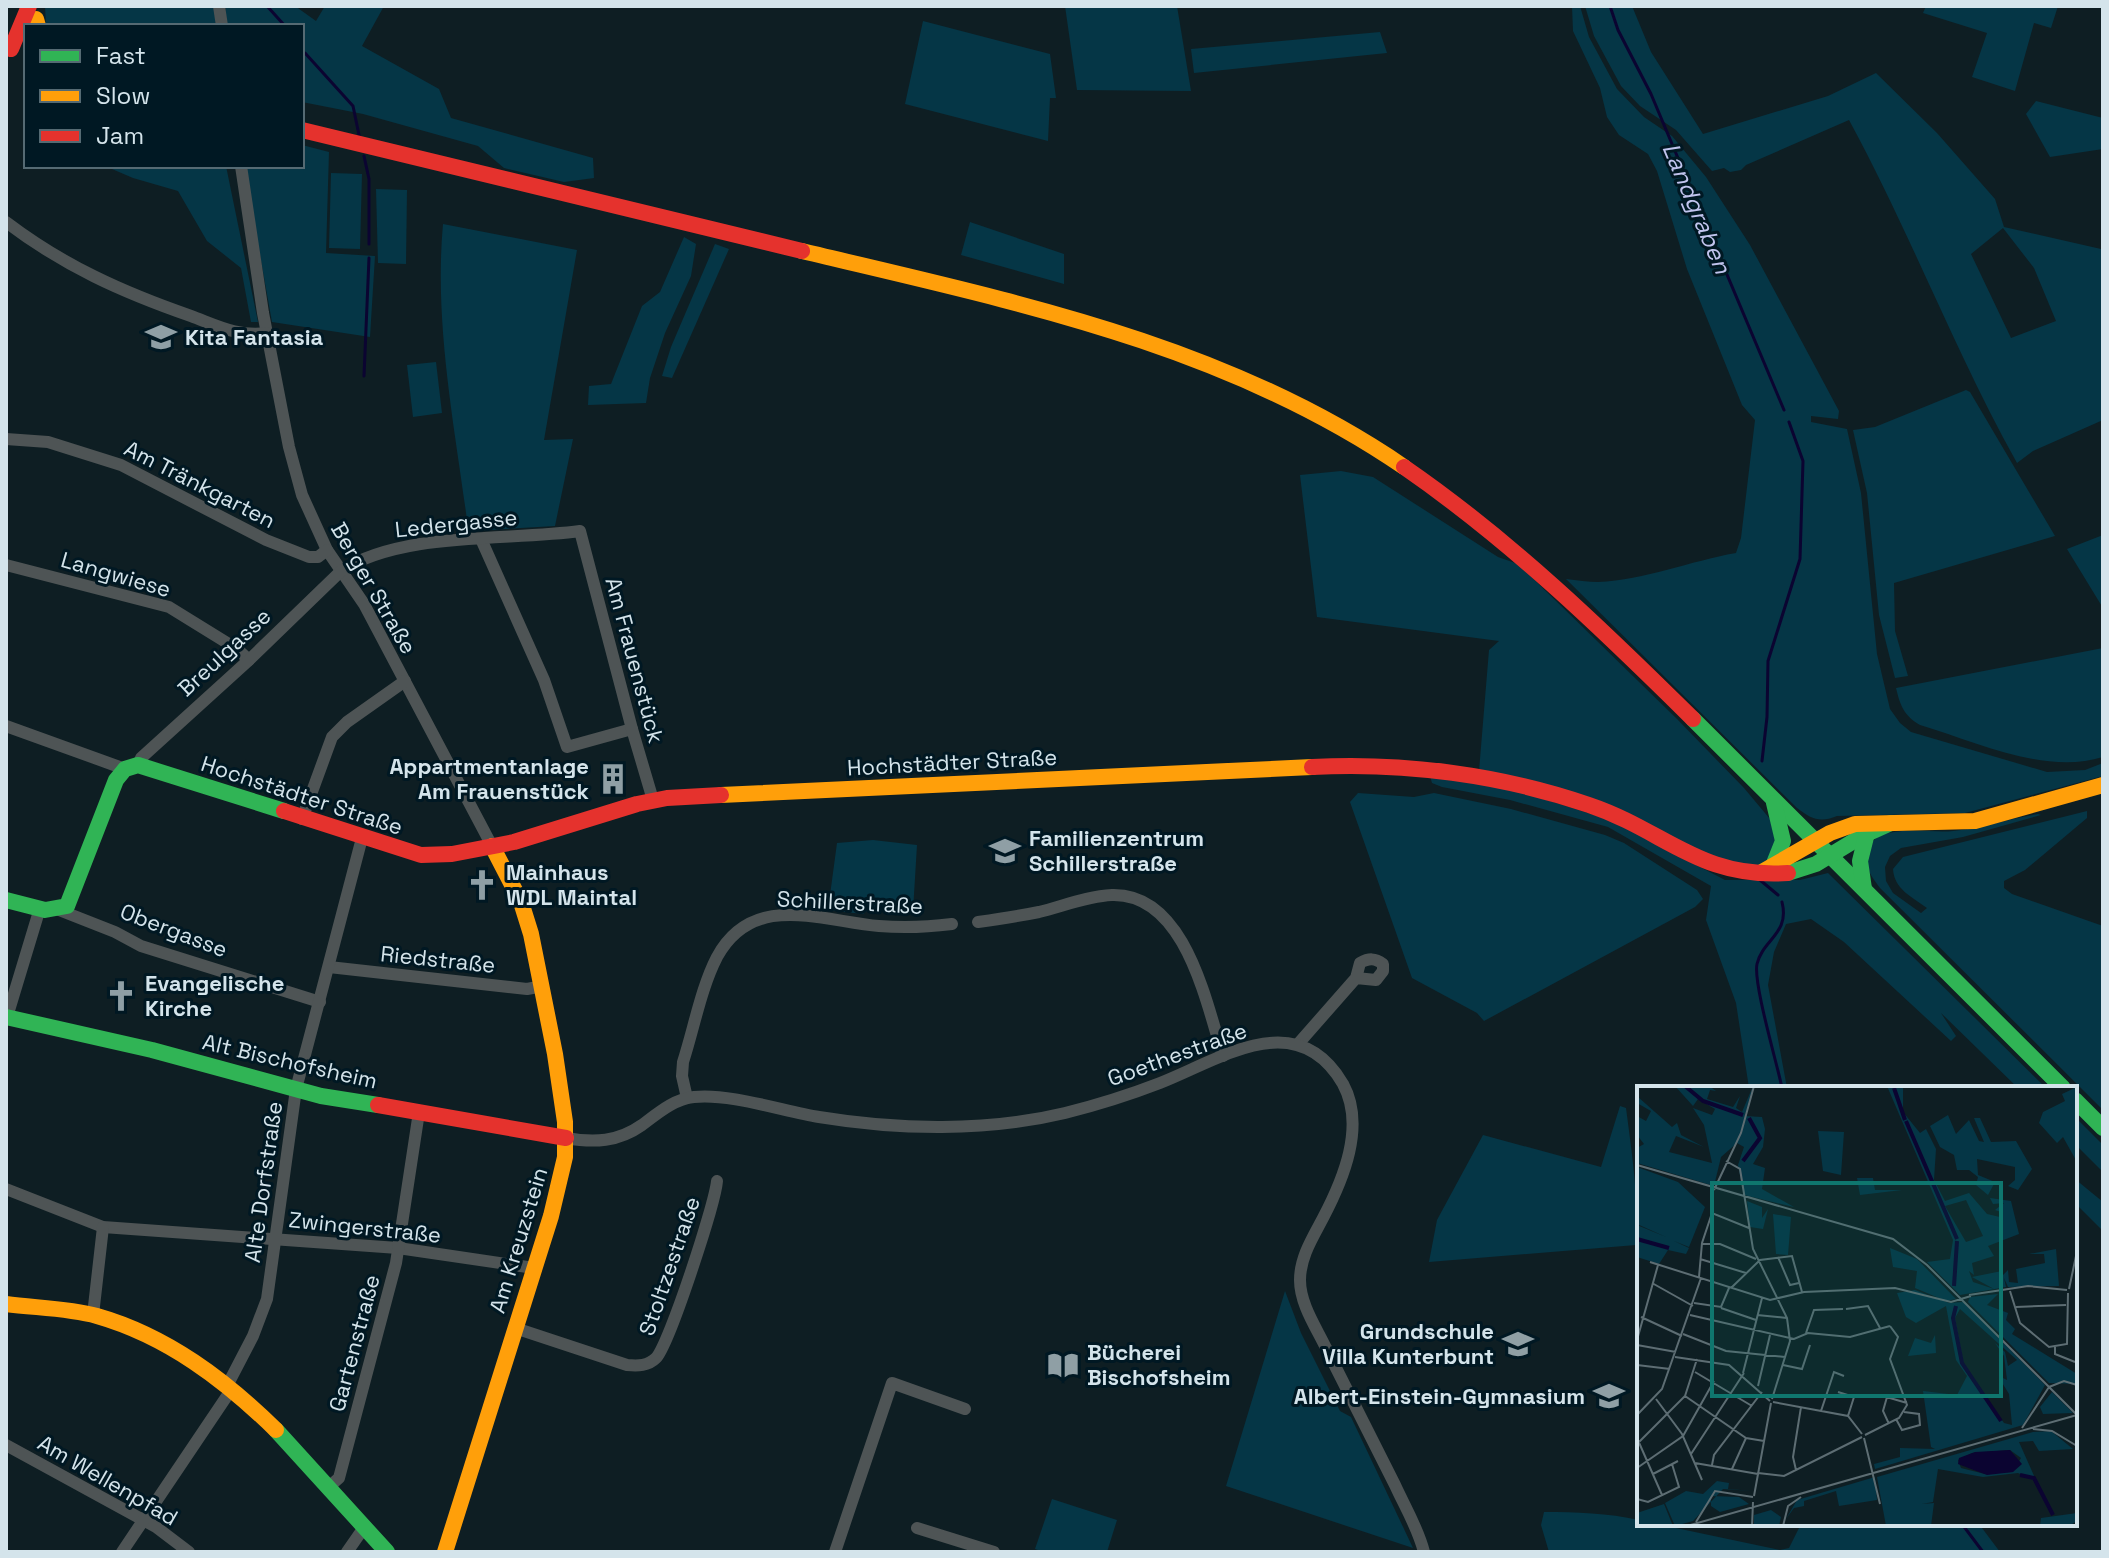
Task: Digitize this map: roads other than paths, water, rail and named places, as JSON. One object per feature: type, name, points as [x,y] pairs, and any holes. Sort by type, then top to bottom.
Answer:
[{"type":"street","points":[[304,130],[1101,325],[1173,349],[1318,413],[1412,472],[1484,524],[1570,598],[2061,1086]]},
{"type":"street","name":"Berger Straße","points":[[241,168],[267,333],[297,481],[327,550],[364,604],[492,846]]},
{"type":"street","points":[[6,222],[53,256],[91,277],[149,302],[247,336],[267,333]]},
{"type":"street","name":"Am Tränkgarten","points":[[6,439],[48,442],[121,465],[266,540],[309,557],[318,557],[327,550]]},
{"type":"street","name":"Ledergasse","points":[[341,571],[352,563],[388,551],[580,531]]},
{"type":"street","name":"Am Frauenstück","points":[[580,531],[653,800]]},
{"type":"street","points":[[481,539],[544,680],[567,747],[632,729]]},
{"type":"street","name":"Langwiese","points":[[6,565],[169,607],[237,649],[249,660]]},
{"type":"street","name":"Breulgasse","points":[[64,906],[116,780],[136,768],[141,758],[341,571]]},
{"type":"street","points":[[302,819],[332,737],[347,722],[405,681]]},
{"type":"street","points":[[6,726],[136,768]]},
{"type":"street","name":"Hochstädter Straße","points":[[136,768],[421,855],[455,854],[492,846],[653,800],[713,794],[1298,767],[1386,766],[1470,776],[1548,792],[1622,817],[1719,869],[1742,873],[1767,869],[1792,872],[1831,856],[1867,833],[1891,823]]},
{"type":"street","points":[[1767,869],[1838,829],[1855,824],[1975,821],[2103,785]]},
{"type":"street","points":[[1767,869],[1783,841],[1773,799]]},
{"type":"street","points":[[1865,891],[1859,860],[1861,843],[1867,833]]},
{"type":"street","name":"Alte Dorfstraße","points":[[122,1552],[229,1388],[264,1308],[296,1089],[362,838]]},
{"type":"street","name":"Am Kreuzstein","points":[[445,1552],[557,1194],[565,1157],[566,1138],[543,986],[521,902],[492,846]]},
{"type":"street","points":[[978,922],[1034,913],[1104,896],[1121,895],[1139,900],[1170,925],[1185,949],[1200,983],[1223,1056]]},
{"type":"street","name":"Obergasse","points":[[6,900],[40,908],[64,906],[141,946],[320,1002]]},
{"type":"street","points":[[7,1017],[40,908]]},
{"type":"street","name":"Schillerstraße","points":[[687,1098],[682,1067],[705,989],[721,950],[740,929],[762,918],[786,914],[878,926],[952,924]]},
{"type":"street","name":"Riedstraße","points":[[329,967],[527,989],[543,986]]},
{"type":"street","points":[[1356,978],[1298,1044],[1324,1061],[1342,1084],[1350,1103],[1352,1126],[1338,1186],[1303,1260],[1300,1277],[1303,1296],[1350,1398],[1413,1521],[1424,1552]]},
{"type":"street","name":"Alt Bischofsheim","points":[[7,1017],[152,1050],[321,1096],[566,1138]]},
{"type":"street","name":"Goethestraße","points":[[687,1098],[707,1096],[816,1117],[873,1124],[984,1124],[1032,1119],[1084,1107],[1159,1084],[1223,1056],[1268,1042],[1298,1044]]},
{"type":"street","points":[[566,1138],[595,1141],[615,1139],[661,1110],[687,1098]]},
{"type":"street","points":[[2077,1102],[2103,1128]]},
{"type":"street","name":"Gartenstraße","points":[[331,1485],[339,1478],[398,1248],[419,1112]]},
{"type":"street","name":"Stoltzestraße","points":[[515,1328],[627,1365],[642,1365],[654,1360],[667,1340],[717,1181]]},
{"type":"street","name":"Zwingerstraße","points":[[6,1189],[103,1227],[398,1248],[534,1268]]},
{"type":"street","points":[[93,1315],[103,1227]]},
{"type":"street","points":[[6,1304],[93,1315],[177,1352],[229,1388],[299,1450],[387,1552]]},
{"type":"street","points":[[835,1552],[892,1383],[965,1409]]},
{"type":"street","points":[[6,1461],[10,1446]]},
{"type":"street","name":"Am Wellenpfad","points":[[10,1446],[142,1520],[189,1552]]},
{"type":"street","points":[[347,1552],[365,1526]]},
{"type":"street","points":[[917,1528],[994,1552]]},
{"type":"waterway","points":[[267,6],[283,24]]},
{"type":"waterway","name":"Landgraben","points":[[1610,6],[1618,30],[1651,94],[1784,410]]},
{"type":"waterway","points":[[305,53],[353,106],[359,135]]},
{"type":"waterway","points":[[364,156],[369,179],[369,244]]},
{"type":"waterway","points":[[364,376],[369,258]]},
{"type":"waterway","name":"Landgraben","points":[[1762,761],[1768,661],[1800,559],[1803,461],[1789,422]]},
{"type":"waterway","name":"Landgraben","points":[[1760,880],[1778,895]]},
{"type":"waterway","name":"Landgraben","points":[[1782,902],[1782,922],[1757,964],[1762,1005],[1782,1086]]},
{"type":"waterway","name":"Landgraben","points":[[1964,1526],[1983,1552]]},
{"type":"place","name":"Kita Fantasia","points":[[161,337]]},
{"type":"place","name":"Appartmentanlage Am Frauenstück","points":[[613,779]]},
{"type":"place","name":"Familienzentrum Schillerstraße","points":[[1005,851]]},
{"type":"place","name":"Mainhaus WDL Maintal","points":[[482,885]]},
{"type":"place","name":"Evangelische Kirche","points":[[121,996]]},
{"type":"place","name":"Grundschule Villa Kunterbunt","points":[[1518,1344]]},
{"type":"place","name":"Bücherei Bischofsheim","points":[[1063,1365]]},
{"type":"place","name":"Albert-Einstein-Gymnasium","points":[[1609,1396]]}]
